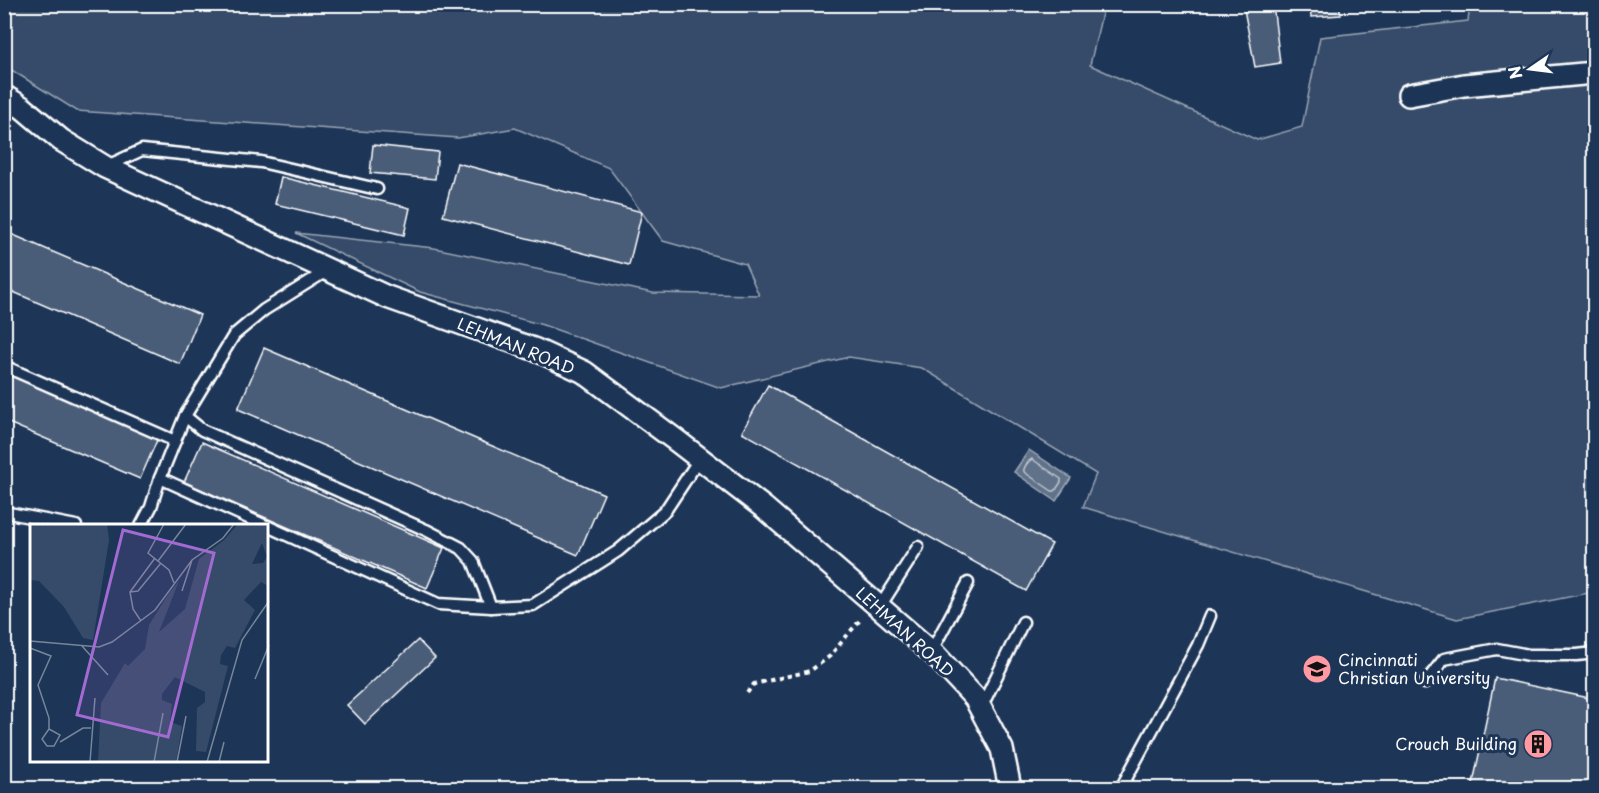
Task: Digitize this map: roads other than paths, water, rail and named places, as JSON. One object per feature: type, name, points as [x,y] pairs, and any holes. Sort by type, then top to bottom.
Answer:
[{"type":"street","points":[[1409,95],[1464,85],[1594,74]]},
{"type":"street","name":"LEHMAN ROAD","points":[[4,96],[23,108],[62,140],[105,167],[387,297],[536,350],[584,372],[763,507],[931,652],[975,698],[981,708],[1002,749],[1010,789]]},
{"type":"lane","points":[[105,167],[141,150],[261,162],[377,189]]},
{"type":"lane","points":[[142,524],[151,507],[185,416],[234,335],[264,310],[328,270]]},
{"type":"lane","points":[[4,366],[175,441]]},
{"type":"lane","points":[[185,416],[202,430],[426,530],[461,548],[473,561],[491,607]]},
{"type":"lane","points":[[268,526],[438,604],[491,607],[533,605],[618,551],[665,511],[700,458]]},
{"type":"lane","points":[[160,478],[263,524]]},
{"type":"lane","points":[[4,512],[66,524]]},
{"type":"lane","points":[[876,606],[918,547]]},
{"type":"lane","points":[[931,652],[968,583]]},
{"type":"lane","points":[[1121,789],[1198,645],[1210,615]]},
{"type":"lane","points":[[981,708],[1023,622]]},
{"type":"lane","points":[[1425,683],[1444,659],[1455,657],[1497,650],[1529,655],[1594,653]]},
{"type":"water","points":[[1029,450],[1071,478],[1056,501],[1014,472]]},
{"type":"place","name":"Cincinnati Christian University","points":[[1317,669]]},
{"type":"place","name":"Crouch Building","points":[[1538,744]]}]
